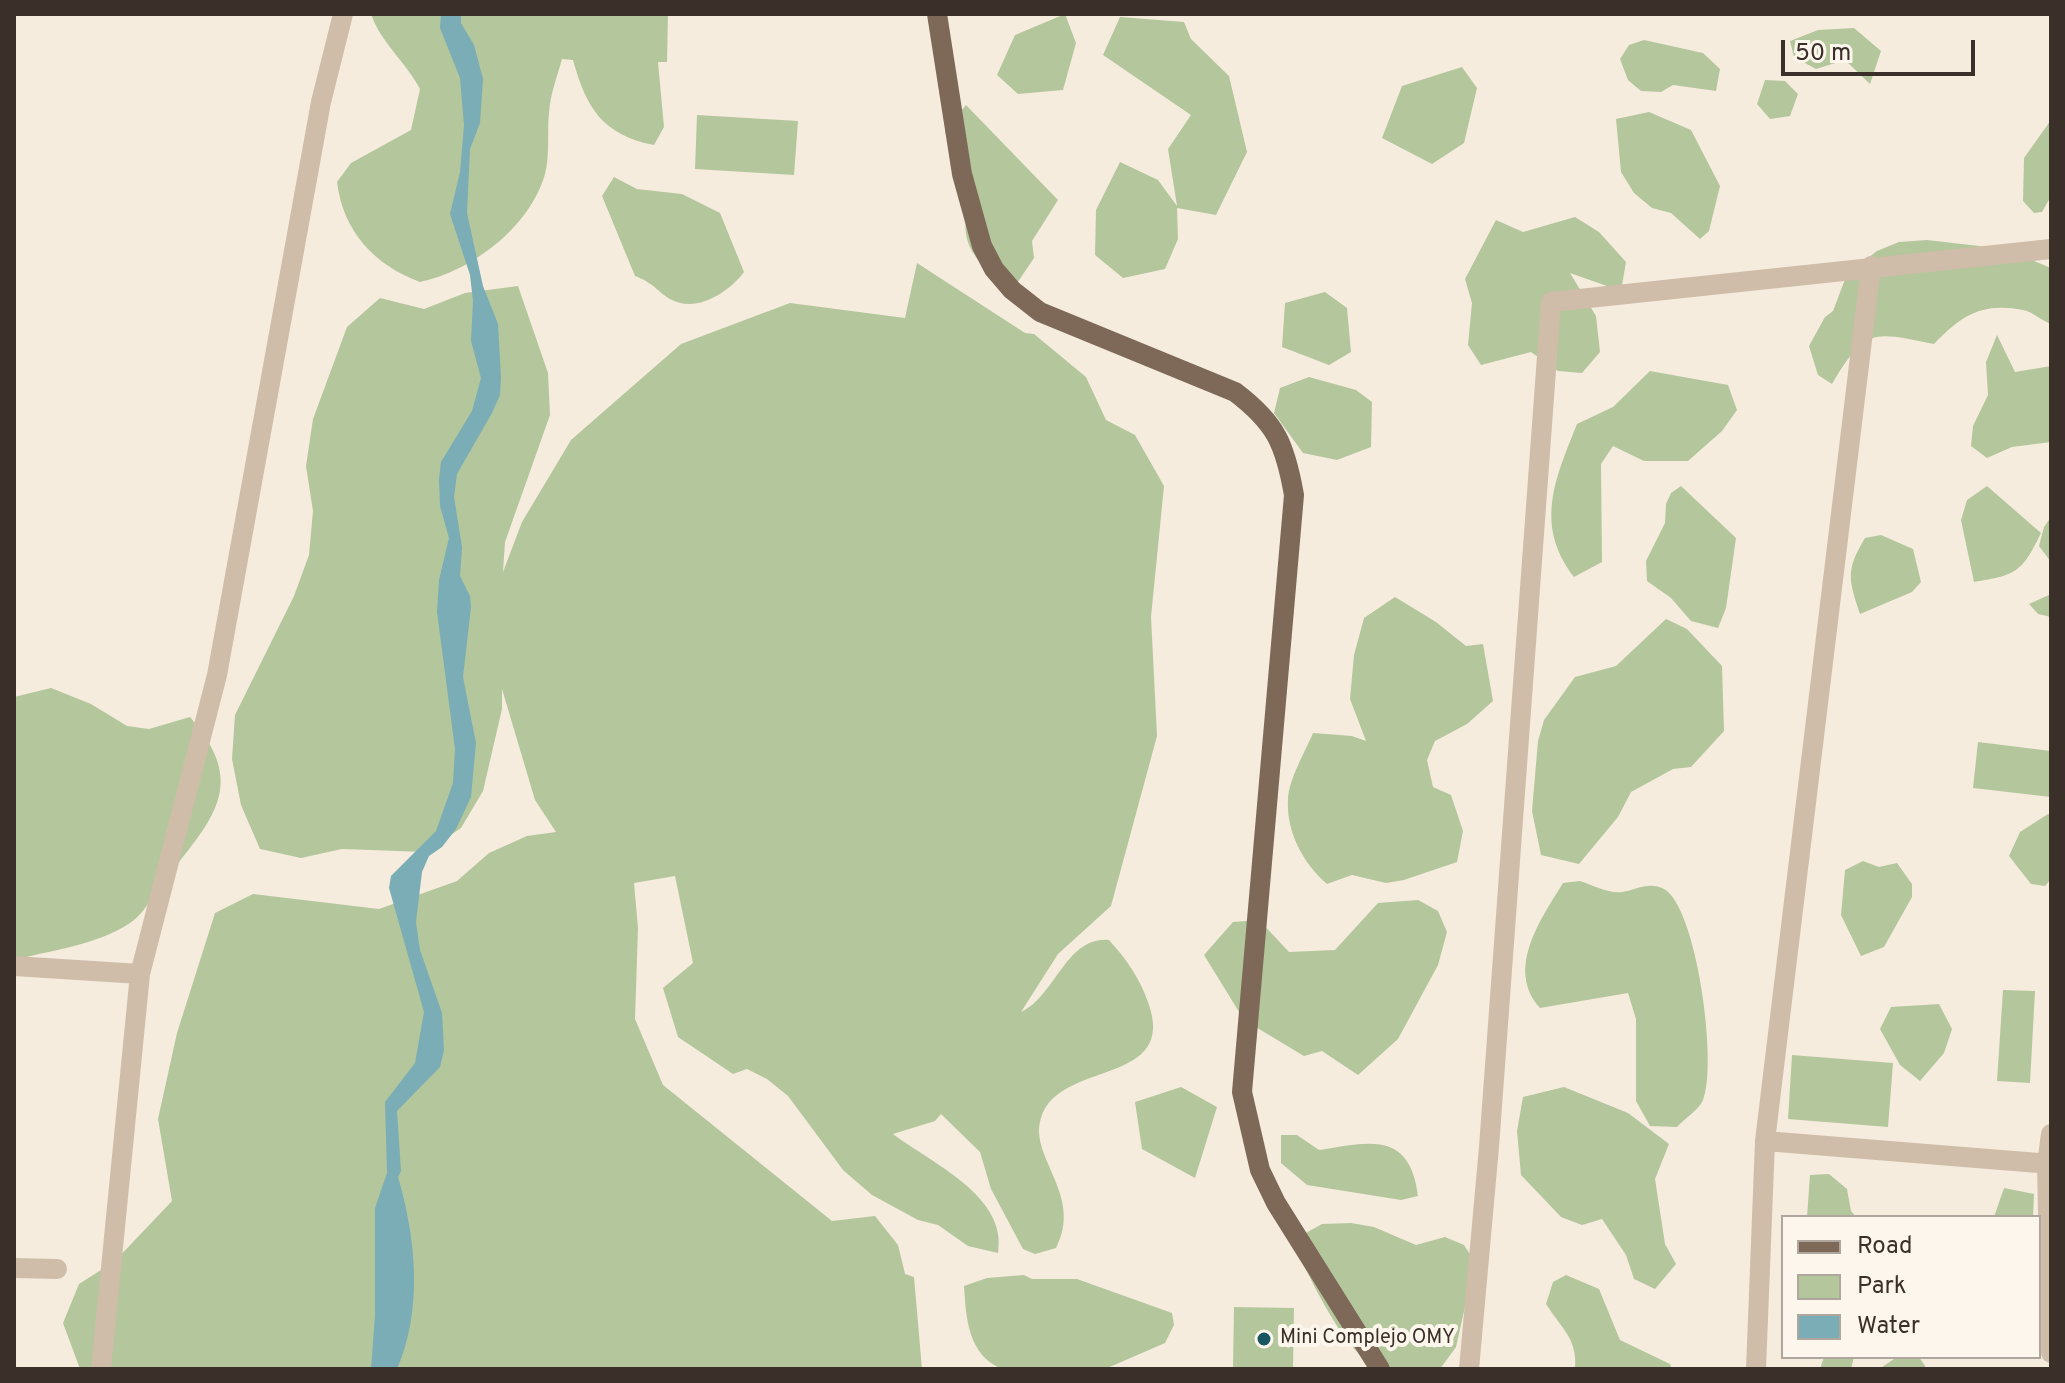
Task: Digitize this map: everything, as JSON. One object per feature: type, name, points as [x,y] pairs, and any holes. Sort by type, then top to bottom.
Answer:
[{"type":"main road","points":[[937,14],[962,174],[982,246],[994,269],[1040,312],[1235,392],[1260,412],[1277,433],[1288,461],[1294,495],[1242,1092],[1260,1170],[1276,1203],[1380,1369]]},
{"type":"street","points":[[101,1369],[140,974],[217,675],[321,102],[343,14]]},
{"type":"street","points":[[1469,1369],[1489,1147],[1551,302],[2051,249]]},
{"type":"street","points":[[1756,1369],[1765,1141],[1871,266]]},
{"type":"street","points":[[14,966],[140,974]]},
{"type":"street","points":[[2051,1134],[2051,1353]]},
{"type":"street","points":[[1765,1141],[2049,1164]]},
{"type":"street","points":[[14,1268],[57,1269]]},
{"type":"green space","points":[[371,14],[668,14],[667,62],[658,62],[664,127],[654,145],[621,134],[609,126],[591,105],[573,60],[562,59],[550,106],[545,174],[526,212],[513,229],[478,257],[459,268],[420,282],[403,275],[375,256],[354,231],[340,200],[337,182],[351,163],[411,130],[420,89],[381,34]]},
{"type":"green space","points":[[1065,14],[1076,43],[1063,90],[1018,94],[997,75],[1015,35]]},
{"type":"green space","points":[[1120,17],[1184,22],[1191,39],[1229,76],[1247,152],[1216,215],[1177,208],[1178,239],[1165,269],[1123,278],[1095,255],[1096,210],[1120,162],[1158,180],[1177,206],[1168,149],[1191,115],[1103,55]]},
{"type":"green space","points":[[1854,28],[1881,51],[1870,84],[1845,60],[1816,69],[1794,57],[1790,41],[1818,30]]},
{"type":"green space","points":[[1644,40],[1703,53],[1720,69],[1716,91],[1673,85],[1661,92],[1641,91],[1628,80],[1620,59],[1629,45]]},
{"type":"green space","points":[[1462,67],[1477,88],[1464,143],[1432,164],[1382,138],[1402,86]]},
{"type":"green space","points":[[1765,80],[1785,81],[1798,94],[1790,116],[1770,119],[1757,104]]},
{"type":"green space","points":[[966,105],[1058,200],[1032,241],[1034,258],[1011,292],[980,262],[968,241],[966,229],[971,199],[945,131]]},
{"type":"green space","points":[[1649,112],[1691,130],[1720,186],[1709,231],[1700,239],[1671,213],[1652,208],[1634,193],[1621,172],[1616,119]]},
{"type":"green space","points":[[697,115],[798,121],[794,175],[695,169]]},
{"type":"green space","points":[[2051,120],[2051,196],[2042,212],[2034,213],[2023,201],[2024,158]]},
{"type":"green space","points":[[614,177],[637,189],[682,194],[720,213],[744,272],[721,293],[692,304],[672,300],[635,276],[602,196]]},
{"type":"green space","points":[[1575,217],[1599,232],[1626,262],[1621,291],[1570,273],[1596,316],[1600,352],[1582,373],[1558,371],[1531,352],[1481,365],[1468,345],[1472,303],[1465,279],[1496,220],[1523,232]]},
{"type":"green space","points":[[1927,240],[2005,249],[2051,268],[2051,324],[2023,310],[1984,310],[1963,319],[1934,344],[1897,337],[1872,338],[1853,352],[1832,384],[1818,375],[1809,346],[1825,317],[1833,311],[1847,274],[1877,251],[1899,242]]},
{"type":"green space","points":[[917,263],[1025,333],[1034,334],[1086,377],[1106,420],[1135,435],[1164,486],[1151,617],[1157,736],[1111,906],[1058,954],[1021,1012],[1043,994],[1082,947],[1094,941],[1109,940],[1141,985],[1153,1029],[1147,1048],[1133,1060],[1070,1087],[1052,1100],[1041,1118],[1039,1133],[1042,1147],[1064,1211],[1063,1229],[1056,1248],[1035,1254],[1023,1249],[991,1189],[980,1152],[941,1114],[935,1121],[893,1134],[946,1169],[979,1198],[991,1214],[998,1233],[998,1253],[968,1246],[938,1225],[918,1220],[872,1195],[843,1170],[788,1096],[767,1079],[747,1069],[733,1074],[678,1037],[663,988],[693,963],[675,876],[634,883],[638,928],[635,1019],[663,1085],[832,1221],[875,1216],[898,1245],[905,1274],[914,1277],[922,1369],[80,1369],[63,1323],[79,1284],[115,1261],[172,1201],[158,1119],[177,1033],[215,913],[253,894],[379,909],[457,881],[489,853],[527,836],[556,832],[535,800],[502,689],[502,709],[483,791],[461,828],[426,852],[342,849],[301,858],[260,849],[241,805],[232,759],[235,715],[294,596],[309,555],[313,511],[306,466],[313,419],[347,327],[380,298],[424,309],[465,293],[518,286],[548,373],[550,415],[505,542],[503,572],[522,522],[571,440],[681,344],[790,303],[905,318]]},
{"type":"green space","points":[[1325,292],[1347,308],[1351,352],[1329,365],[1282,347],[1285,303]]},
{"type":"green space","points":[[1997,335],[2015,372],[2051,366],[2051,442],[2012,447],[1987,458],[1971,446],[1973,426],[1988,395],[1986,362]]},
{"type":"green space","points":[[1650,371],[1728,385],[1737,410],[1722,431],[1688,461],[1644,461],[1613,446],[1601,464],[1602,562],[1574,577],[1554,539],[1552,502],[1562,464],[1577,424],[1613,407]]},
{"type":"green space","points":[[1309,377],[1356,390],[1372,402],[1371,447],[1337,460],[1303,453],[1274,413],[1280,388]]},
{"type":"green space","points":[[1681,486],[1736,538],[1726,608],[1718,628],[1691,621],[1671,598],[1647,581],[1646,561],[1665,523],[1666,504],[1671,493]]},
{"type":"green space","points":[[1987,486],[2041,533],[2029,556],[2016,570],[1974,582],[1961,520],[1967,500]]},
{"type":"green space","points":[[2051,517],[2051,562],[2039,546],[2044,527]]},
{"type":"green space","points":[[1881,535],[1913,549],[1921,582],[1912,592],[1860,614],[1851,583],[1852,567],[1865,538]]},
{"type":"green space","points":[[2051,594],[2051,617],[2038,614],[2029,604]]},
{"type":"green space","points":[[1395,597],[1436,622],[1466,646],[1483,644],[1493,701],[1467,724],[1435,741],[1427,760],[1433,787],[1451,795],[1463,831],[1457,862],[1404,880],[1386,883],[1352,875],[1327,884],[1310,866],[1293,835],[1288,811],[1289,791],[1313,733],[1352,736],[1366,741],[1350,699],[1354,655],[1364,618]]},
{"type":"green space","points":[[1666,619],[1687,629],[1722,666],[1724,731],[1691,767],[1673,769],[1631,792],[1618,817],[1579,864],[1541,855],[1532,811],[1538,741],[1544,720],[1575,677],[1616,666]]},
{"type":"green space","points":[[51,688],[91,704],[127,726],[149,729],[190,717],[208,741],[218,762],[221,781],[211,817],[135,919],[89,942],[14,960],[14,697]]},
{"type":"green space","points":[[1978,742],[2051,751],[2051,797],[1973,788]]},
{"type":"green space","points":[[2051,815],[2051,879],[2045,886],[2031,884],[2009,856],[2020,832]]},
{"type":"green space","points":[[1863,861],[1879,867],[1897,863],[1912,884],[1912,897],[1884,947],[1861,956],[1841,915],[1845,870]]},
{"type":"green space","points":[[1580,881],[1617,892],[1648,886],[1664,889],[1676,902],[1686,925],[1702,988],[1708,1055],[1707,1082],[1701,1104],[1677,1127],[1650,1126],[1636,1101],[1636,1019],[1628,993],[1540,1008],[1530,993],[1526,961],[1537,928],[1563,883]]},
{"type":"green space","points":[[1418,900],[1438,911],[1447,932],[1438,965],[1398,1039],[1358,1075],[1322,1051],[1304,1056],[1244,1020],[1204,955],[1233,922],[1259,920],[1289,952],[1335,950],[1378,903]]},
{"type":"green space","points":[[2003,990],[2035,991],[2030,1083],[1997,1081]]},
{"type":"green space","points":[[1939,1004],[1952,1029],[1944,1053],[1920,1081],[1900,1065],[1880,1029],[1891,1007]]},
{"type":"green space","points":[[1792,1055],[1893,1063],[1888,1127],[1788,1119]]},
{"type":"green space","points":[[1181,1087],[1217,1107],[1195,1178],[1142,1149],[1135,1102]]},
{"type":"green space","points":[[1564,1087],[1628,1113],[1669,1144],[1655,1179],[1665,1244],[1676,1264],[1655,1289],[1634,1279],[1626,1255],[1602,1219],[1582,1225],[1561,1217],[1521,1175],[1517,1131],[1523,1097]]},
{"type":"green space","points":[[1281,1135],[1297,1135],[1319,1150],[1370,1144],[1396,1150],[1414,1175],[1418,1196],[1401,1200],[1307,1185],[1281,1163]]},
{"type":"green space","points":[[1829,1174],[1847,1189],[1854,1215],[1807,1215],[1810,1175]]},
{"type":"green space","points":[[2004,1188],[2034,1194],[2033,1215],[1995,1215]]},
{"type":"green space","points":[[1351,1223],[1374,1227],[1416,1245],[1445,1237],[1464,1245],[1475,1262],[1456,1347],[1440,1369],[1391,1370],[1370,1363],[1355,1350],[1328,1312],[1290,1235],[1295,1239],[1322,1224]]},
{"type":"green space","points":[[1024,1275],[1032,1279],[1077,1279],[1172,1313],[1174,1325],[1165,1343],[1105,1369],[1002,1369],[982,1355],[976,1345],[968,1323],[964,1286],[987,1278]]},
{"type":"green space","points":[[1566,1275],[1599,1289],[1620,1340],[1670,1364],[1672,1369],[1575,1369],[1571,1342],[1546,1304],[1553,1282]]},
{"type":"green space","name":"Mini Complejo OMY","points":[[1234,1307],[1294,1308],[1293,1369],[1233,1369]]},
{"type":"green space","points":[[1823,1359],[1854,1359],[1851,1369],[1820,1369]]},
{"type":"green space","points":[[1894,1359],[1920,1359],[1927,1369],[1879,1369]]},
{"type":"water","points":[[441,14],[461,14],[461,23],[474,45],[483,79],[480,123],[470,149],[467,213],[483,286],[498,324],[501,377],[500,395],[457,474],[454,497],[462,547],[460,576],[470,596],[471,607],[463,677],[476,743],[471,797],[456,829],[442,847],[429,856],[422,872],[416,922],[420,950],[442,1013],[444,1050],[440,1067],[397,1111],[401,1171],[398,1177],[409,1224],[414,1274],[411,1323],[397,1369],[371,1369],[375,1316],[375,1208],[387,1173],[385,1102],[415,1063],[424,1012],[389,888],[391,876],[436,831],[453,783],[455,749],[437,612],[439,580],[449,538],[440,506],[439,479],[441,462],[472,411],[481,378],[471,341],[473,301],[470,275],[450,214],[460,172],[464,125],[460,78],[440,28]]},
{"type":"place","name":"Mini Complejo OMY","points":[[1264,1339]]}]
